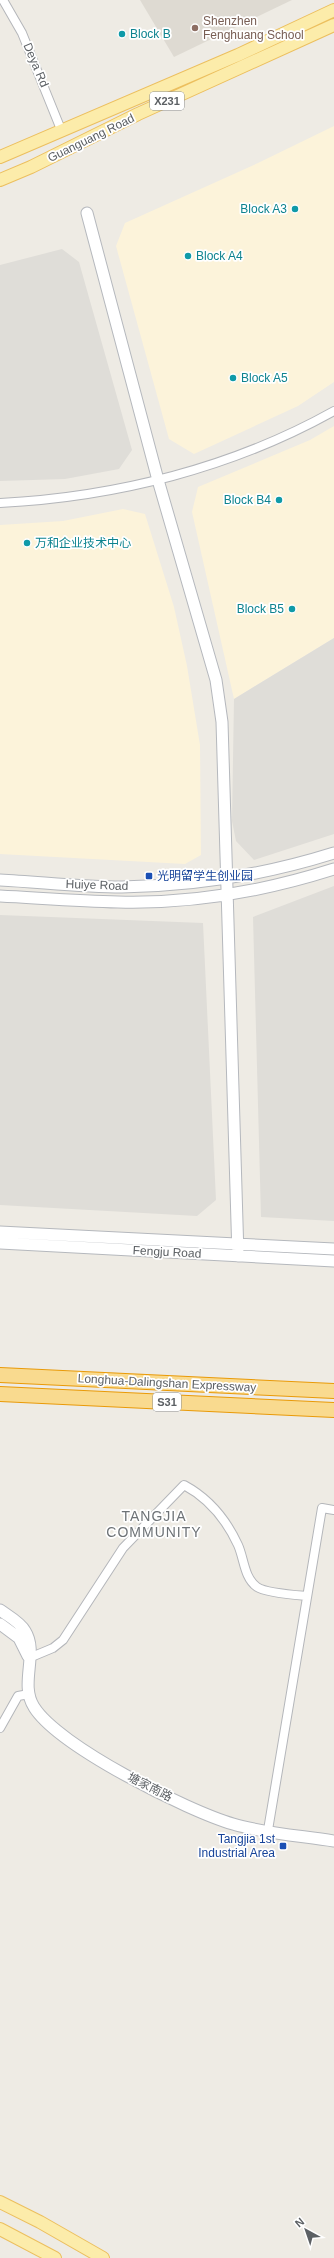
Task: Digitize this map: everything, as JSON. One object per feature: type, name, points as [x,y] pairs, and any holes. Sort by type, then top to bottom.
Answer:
[{"type":"highway","name":"Longhua-Dalingshan Expressway","points":[[0,1375],[334,1390]]},
{"type":"highway","name":"Longhua-Dalingshan Expressway","points":[[0,1394],[334,1410]]},
{"type":"main road","name":"Guanguang Road","points":[[0,158],[238,55],[334,10]]},
{"type":"main road","name":"Guanguang Road","points":[[0,180],[31,167],[138,114],[334,25]]},
{"type":"main road","points":[[0,2202],[40,2222],[103,2258]]},
{"type":"main road","points":[[0,2229],[55,2258]]},
{"type":"street","name":"Deya Rd","points":[[3,0],[22,33],[62,132]]},
{"type":"street","points":[[87,213],[158,480],[216,680],[222,722],[239,1244],[238,1256]]},
{"type":"street","points":[[0,503],[86,496],[158,480],[250,452],[294,433],[334,412]]},
{"type":"street","name":"Huiye Road","points":[[0,880],[120,887],[190,884],[226,880],[273,871],[334,853]]},
{"type":"street","name":"Huiye Road","points":[[0,896],[119,902],[198,899],[276,886],[334,869]]},
{"type":"street","name":"Fengju Road","points":[[0,1232],[334,1249]]},
{"type":"street","name":"Fengju Road","points":[[0,1243],[334,1261]]},
{"type":"street","points":[[0,1624],[18,1638],[25,1647],[29,1658],[53,1648],[63,1640],[123,1548],[184,1485],[200,1494],[215,1507],[238,1545],[250,1580],[258,1588],[307,1596]]},
{"type":"street","points":[[268,1830],[322,1508],[334,1510]]},
{"type":"street","name":"塘家南路","points":[[0,1610],[25,1630],[30,1639],[29,1694],[33,1706],[55,1731],[107,1765],[208,1816],[235,1825],[334,1841]]},
{"type":"street","points":[[0,1728],[18,1696],[29,1694]]},
{"type":"shaded area","name":"Shenzhen Fenghuang School","points":[[140,0],[292,0],[174,57]]},
{"type":"shaded area","points":[[334,126],[334,382],[298,406],[194,454],[169,439],[116,246],[125,223],[258,163]]},
{"type":"shaded area","points":[[62,249],[79,262],[132,450],[119,469],[65,479],[0,481],[0,265]]},
{"type":"shaded area","points":[[334,426],[334,638],[234,699],[192,512],[198,487],[310,440]]},
{"type":"shaded area","points":[[123,509],[145,514],[174,607],[187,666],[200,745],[201,855],[185,864],[0,854],[0,525],[63,521]]},
{"type":"shaded area","points":[[334,638],[334,834],[254,860],[236,841],[232,821],[234,699]]},
{"type":"shaded area","points":[[334,886],[334,1221],[261,1217],[253,917]]},
{"type":"shaded area","points":[[0,915],[203,923],[216,1200],[197,1216],[0,1205]]},
{"type":"place","name":"Shenzhen Fenghuang School","points":[[195,28]]},
{"type":"place","name":"Block B","points":[[122,34]]},
{"type":"place","name":"Block A3","points":[[295,209]]},
{"type":"place","name":"Block A4","points":[[188,256]]},
{"type":"place","name":"Block A5","points":[[233,378]]},
{"type":"place","name":"Block B4","points":[[279,500]]},
{"type":"place","name":"万和企业技术中心","points":[[27,543]]},
{"type":"place","name":"Block B5","points":[[292,609]]},
{"type":"place","name":"光明留学生创业园","points":[[149,876]]},
{"type":"place","name":"Tangjia 1st Industrial Area","points":[[283,1846]]},
{"type":"district","name":"TANGJIA COMMUNITY","points":[[154,1524]]}]
